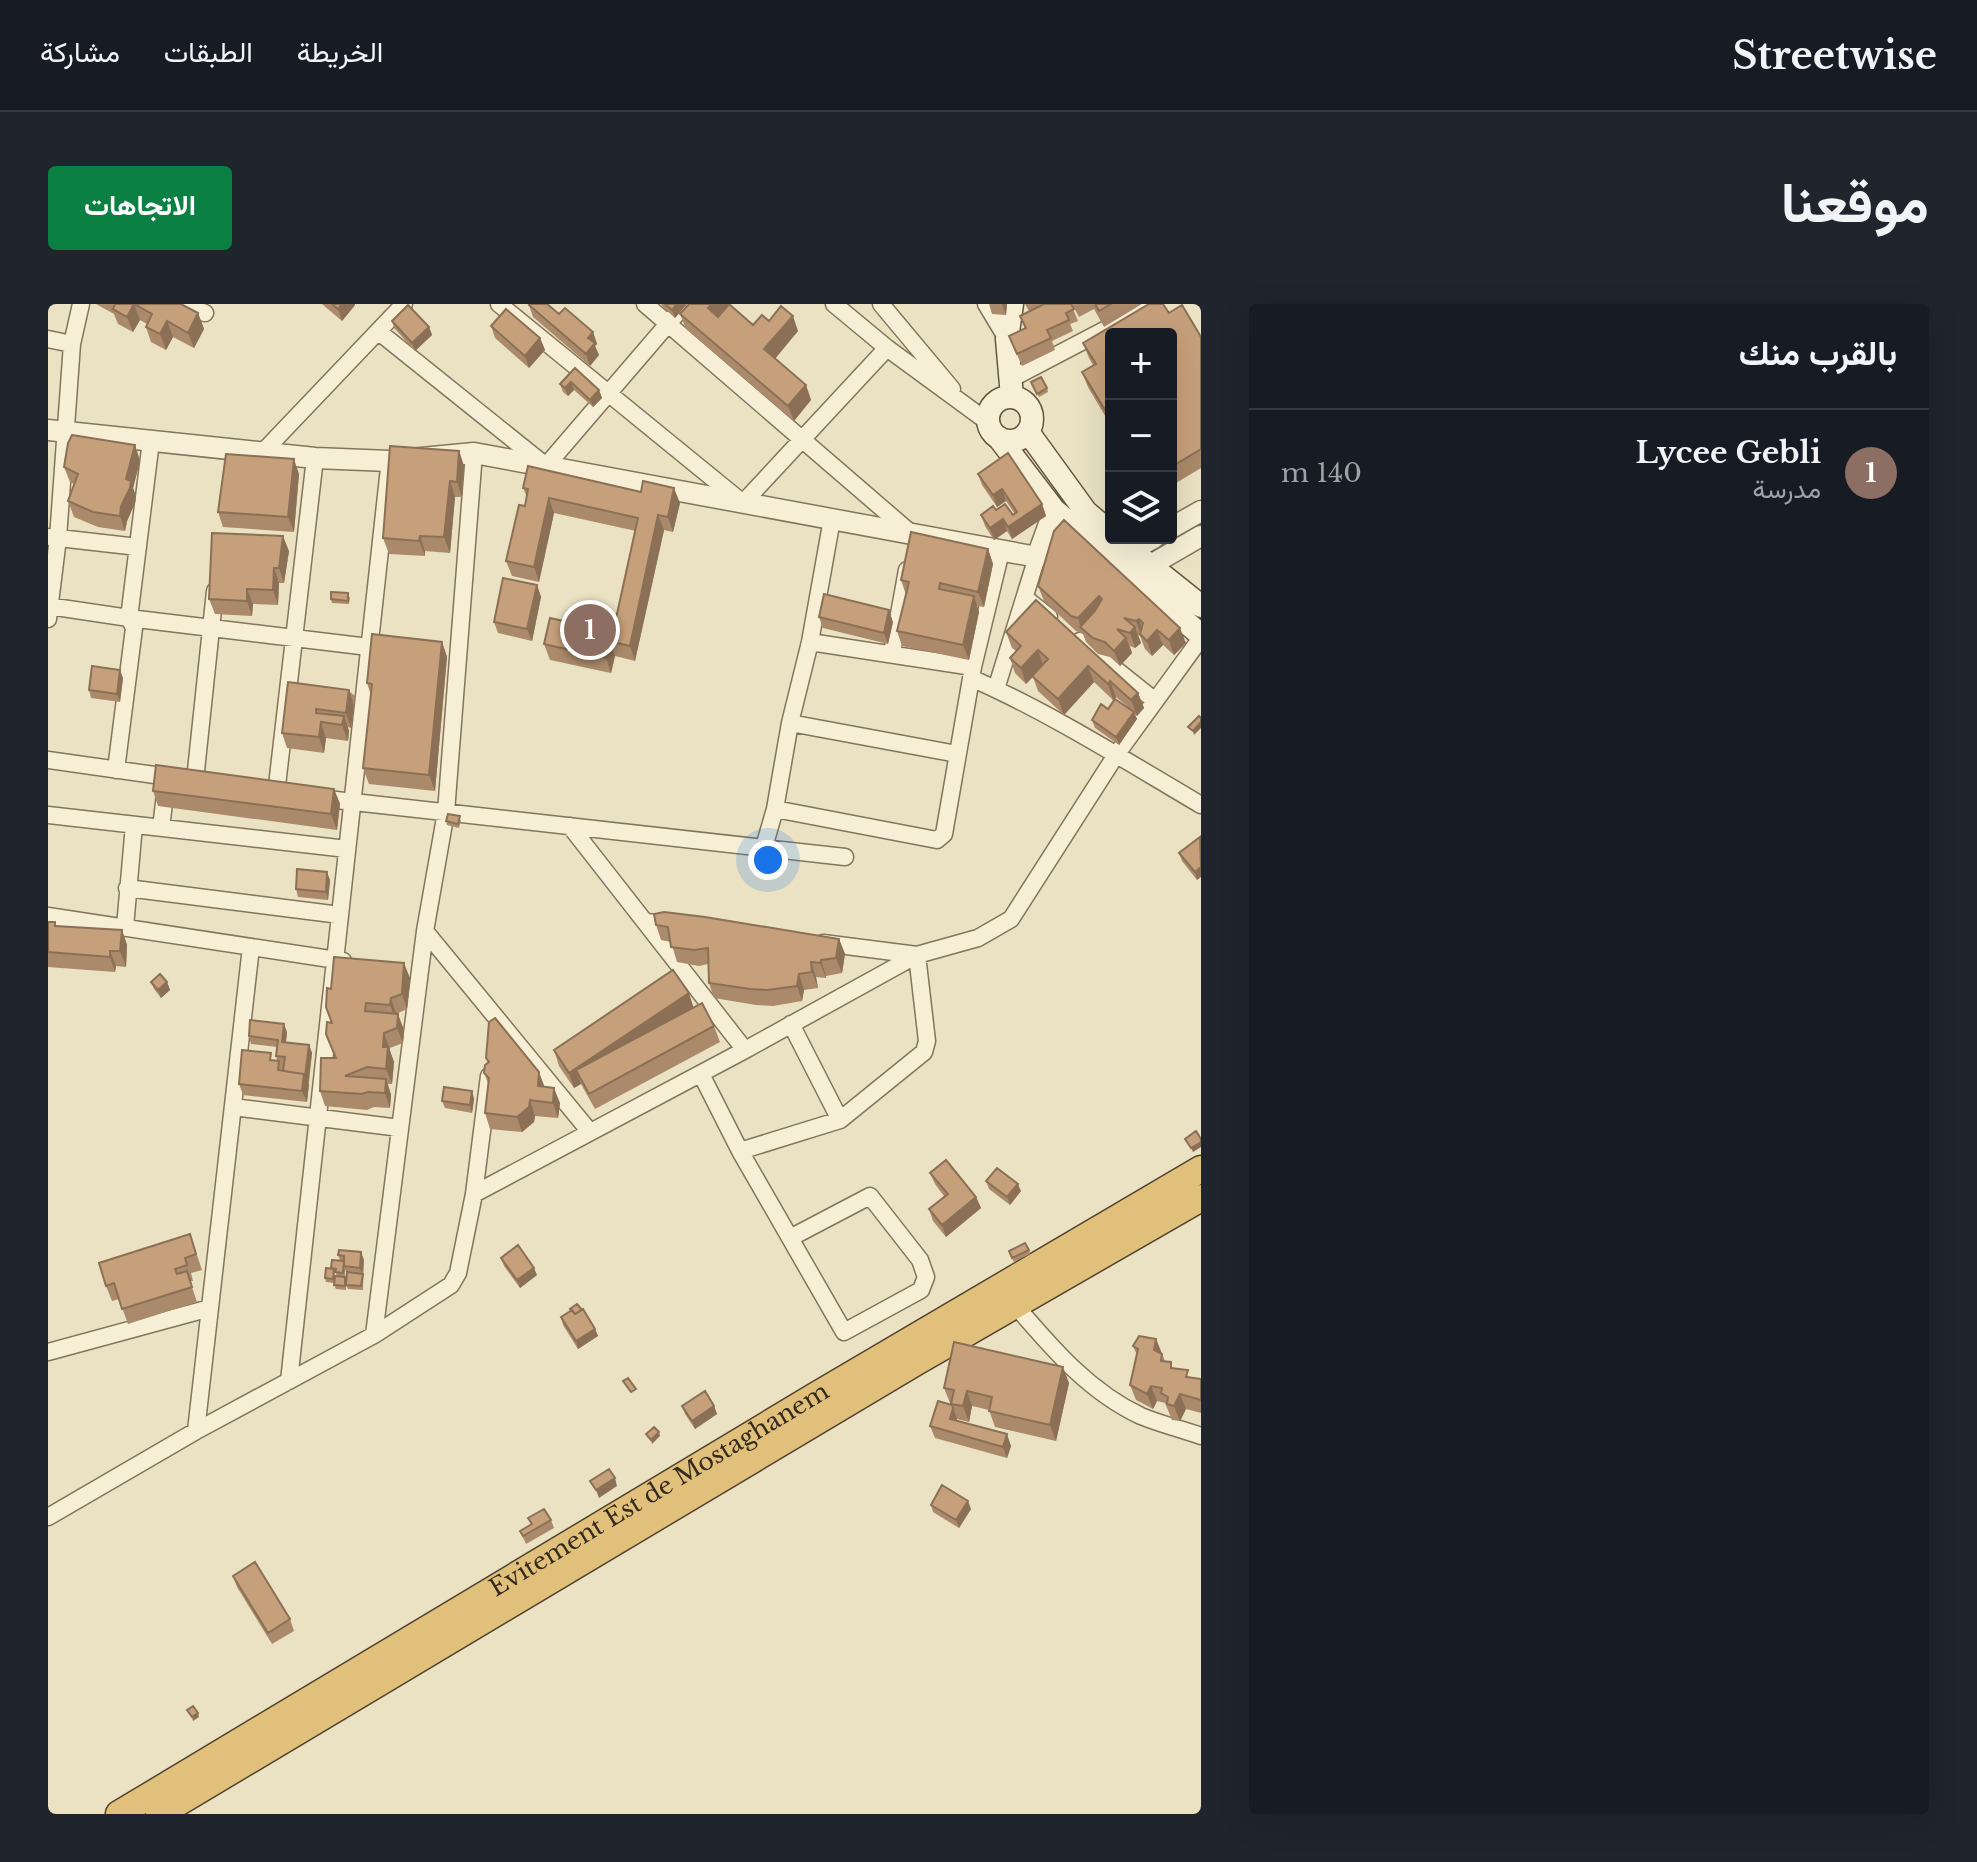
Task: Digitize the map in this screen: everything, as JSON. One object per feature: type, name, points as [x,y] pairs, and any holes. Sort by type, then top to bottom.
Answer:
[{"type":"highway","name":"Evitement Est de Mostaghanem","points":[[119,1814],[1201,1169]]},
{"type":"highway","name":"Evitement Est de Mostaghanem","points":[[159,1814],[1015,1305],[1201,1198]]},
{"type":"main road","points":[[986,424],[1018,440],[1028,432],[1032,417],[1026,403],[1011,388],[1007,339],[1012,304]]},
{"type":"main road","points":[[986,424],[990,409],[1011,388]]},
{"type":"main road","points":[[986,424],[1054,510],[1120,550],[1152,565],[1201,606]]},
{"type":"main road","points":[[1028,432],[1086,512],[1105,528]]},
{"type":"main road","points":[[1120,550],[1130,577],[1201,636]]},
{"type":"street","points":[[81,304],[56,431],[49,610],[399,650]]},
{"type":"street","points":[[183,304],[205,313]]},
{"type":"street","points":[[262,453],[404,304]]},
{"type":"street","points":[[499,304],[743,503]]},
{"type":"street","points":[[645,304],[913,534]]},
{"type":"street","points":[[546,466],[685,304]]},
{"type":"street","points":[[834,304],[986,424]]},
{"type":"street","points":[[881,304],[986,424]]},
{"type":"street","points":[[986,304],[1007,339]]},
{"type":"street","points":[[1011,388],[1154,304]]},
{"type":"street","points":[[379,332],[546,466]]},
{"type":"street","points":[[48,339],[72,344]]},
{"type":"street","points":[[743,503],[887,348]]},
{"type":"street","points":[[56,431],[151,441],[229,458],[262,453],[390,461],[474,453],[1037,557]]},
{"type":"street","points":[[116,770],[134,628],[129,618],[151,441]]},
{"type":"street","points":[[374,1335],[400,1128],[415,965],[425,931],[446,812],[451,656],[474,453]]},
{"type":"street","points":[[315,458],[297,549],[284,794],[845,857]]},
{"type":"street","points":[[289,1381],[390,461]]},
{"type":"street","points":[[996,689],[1054,510]]},
{"type":"street","points":[[1177,525],[1201,511]]},
{"type":"street","points":[[764,847],[775,809],[790,723],[810,642],[832,519]]},
{"type":"street","points":[[892,653],[913,534]]},
{"type":"street","points":[[1130,577],[1201,536]]},
{"type":"street","points":[[53,538],[138,547]]},
{"type":"street","points":[[775,809],[937,840],[944,834],[972,672],[1001,551]]},
{"type":"street","points":[[48,760],[202,782],[217,572]]},
{"type":"street","points":[[1025,598],[1154,700]]},
{"type":"street","points":[[474,1194],[917,955],[978,938],[1011,919],[1116,755],[1201,636]]},
{"type":"street","points":[[810,642],[892,653],[972,672],[996,689],[1201,805]]},
{"type":"street","points":[[790,723],[957,754]]},
{"type":"street","points":[[161,828],[168,777]]},
{"type":"street","points":[[48,815],[347,849]]},
{"type":"street","points":[[125,927],[134,825]]},
{"type":"street","points":[[570,826],[745,1050]]},
{"type":"street","points":[[127,888],[340,915]]},
{"type":"street","points":[[48,916],[364,962]]},
{"type":"street","points":[[647,922],[694,928]]},
{"type":"street","points":[[425,931],[590,1132]]},
{"type":"street","points":[[805,941],[917,955]]},
{"type":"street","points":[[196,1431],[251,947]]},
{"type":"street","points":[[740,1151],[840,1120],[924,1052],[927,1041],[917,955]]},
{"type":"street","points":[[48,1517],[196,1431],[374,1335],[451,1285],[456,1279],[474,1194],[497,1019]]},
{"type":"street","points":[[791,1024],[840,1120]]},
{"type":"street","points":[[701,1074],[740,1151],[844,1332],[921,1290],[926,1277],[920,1260],[870,1196],[790,1238]]},
{"type":"street","points":[[233,1107],[400,1128]]},
{"type":"street","points":[[1015,1305],[1062,1358],[1100,1393],[1142,1416],[1201,1436]]},
{"type":"street","points":[[48,1352],[210,1308]]},
{"type":"building","points":[[115,304],[134,304],[127,317],[113,309]]},
{"type":"building","points":[[134,304],[181,304],[198,313],[188,333],[167,321],[160,334],[146,327],[152,314]]},
{"type":"building","points":[[530,304],[547,304],[559,314],[565,308],[593,332],[588,338],[595,343],[586,354]]},
{"type":"building","points":[[689,304],[712,304],[708,308],[718,317],[729,304],[753,325],[762,315],[769,321],[781,306],[793,316],[764,349],[806,385],[788,406],[680,314]]},
{"type":"building","points":[[1044,304],[1071,304],[1074,309],[1066,313],[1069,320],[1047,330],[1051,338],[1017,354],[1009,336],[1026,328],[1020,316]]},
{"type":"building","points":[[1095,304],[1111,304],[1099,311]]},
{"type":"building","points":[[1149,304],[1163,304],[1169,313],[1182,305],[1201,337],[1201,449],[1177,463],[1177,328],[1108,328]]},
{"type":"building","points":[[408,305],[429,327],[412,343],[392,321]]},
{"type":"building","points":[[506,309],[540,338],[525,356],[491,326]]},
{"type":"building","points":[[1105,330],[1105,410],[1082,372],[1096,364],[1083,343]]},
{"type":"building","points":[[575,368],[599,390],[590,400],[571,382],[565,388],[560,384]]},
{"type":"building","points":[[1041,377],[1047,388],[1037,394],[1031,382]]},
{"type":"building","points":[[72,435],[135,445],[126,479],[131,481],[130,488],[121,506],[120,516],[93,512],[68,501],[78,474],[64,467]]},
{"type":"building","points":[[390,446],[459,451],[457,482],[450,481],[444,537],[420,536],[419,541],[383,538]]},
{"type":"building","points":[[1008,453],[1042,504],[1008,527],[1003,519],[990,528],[981,515],[993,506],[996,510],[1005,504],[1013,515],[1017,512],[1002,489],[993,495],[978,474]]},
{"type":"building","points":[[226,454],[294,459],[288,517],[218,512]]},
{"type":"building","points":[[528,466],[641,492],[643,481],[674,488],[668,517],[658,515],[630,646],[609,641],[606,658],[544,644],[550,618],[613,632],[638,518],[549,498],[534,567],[506,561],[519,505],[525,506],[528,489],[523,488]]},
{"type":"building","points":[[1064,520],[1180,628],[1169,640],[1157,630],[1147,641],[1140,634],[1143,623],[1139,619],[1124,618],[1135,627],[1130,633],[1117,629],[1126,638],[1114,651],[1080,627],[1095,611],[1102,599],[1099,596],[1078,618],[1071,616],[1038,586],[1054,531]]},
{"type":"building","points":[[911,532],[988,549],[978,592],[940,583],[939,589],[974,596],[963,645],[897,631],[909,582],[901,580]]},
{"type":"building","points":[[212,533],[283,536],[279,568],[274,568],[273,590],[247,589],[247,601],[209,599]]},
{"type":"building","points":[[503,578],[537,585],[527,629],[494,622]]},
{"type":"building","points":[[331,592],[348,593],[348,601],[331,599]]},
{"type":"building","points":[[824,594],[889,610],[884,633],[819,617]]},
{"type":"building","points":[[1036,600],[1138,693],[1131,700],[1088,666],[1058,699],[1032,676],[1048,659],[1038,650],[1021,668],[1010,658],[1021,646],[1006,632]]},
{"type":"building","points":[[372,634],[442,642],[429,775],[363,768],[372,684],[367,683]]},
{"type":"building","points":[[92,666],[120,670],[117,694],[89,690]]},
{"type":"building","points":[[288,682],[349,690],[346,713],[316,709],[316,713],[344,716],[342,725],[321,722],[319,737],[282,733]]},
{"type":"building","points":[[1115,699],[1134,712],[1116,737],[1092,720],[1101,704],[1108,709]]},
{"type":"building","points":[[1199,716],[1201,722],[1193,731],[1188,727]]},
{"type":"building","points":[[156,765],[334,789],[331,814],[153,791]]},
{"type":"building","points":[[448,814],[460,816],[458,824],[446,821]]},
{"type":"building","points":[[1200,837],[1201,867],[1195,872],[1179,853]]},
{"type":"building","points":[[297,869],[327,872],[326,892],[296,889]]},
{"type":"building","points":[[664,912],[839,939],[836,958],[821,960],[820,963],[811,962],[812,972],[799,974],[797,986],[767,990],[709,983],[708,948],[671,947],[668,927],[656,925],[654,914]]},
{"type":"building","points":[[48,922],[55,922],[55,926],[122,930],[120,951],[110,951],[110,957],[48,952]]},
{"type":"building","points":[[334,957],[404,963],[402,994],[391,998],[390,1005],[366,1003],[365,1011],[398,1014],[397,1028],[384,1033],[383,1047],[388,1047],[386,1069],[367,1067],[345,1076],[386,1079],[385,1093],[320,1091],[321,1058],[336,1058],[326,1034],[327,1022],[332,1023],[326,1007]]},
{"type":"building","points":[[673,970],[689,993],[569,1073],[554,1050]]},
{"type":"building","points":[[160,974],[167,982],[158,990],[151,982]]},
{"type":"building","points":[[702,1003],[714,1026],[589,1094],[576,1070]]},
{"type":"building","points":[[495,1018],[539,1072],[538,1086],[554,1088],[553,1103],[530,1100],[529,1107],[517,1117],[485,1113],[489,1078],[484,1073],[485,1065],[489,1062],[486,1058],[489,1022]]},
{"type":"building","points":[[250,1020],[284,1024],[282,1042],[309,1045],[305,1076],[283,1071],[285,1057],[276,1056],[278,1040],[249,1036]]},
{"type":"building","points":[[242,1050],[271,1053],[270,1060],[279,1061],[278,1070],[304,1074],[302,1091],[239,1084]]},
{"type":"building","points":[[444,1087],[472,1091],[470,1105],[442,1101]]},
{"type":"building","points":[[1196,1131],[1201,1142],[1191,1148],[1185,1139]]},
{"type":"building","points":[[946,1160],[976,1197],[942,1225],[929,1209],[948,1194],[930,1173]]},
{"type":"building","points":[[997,1168],[1018,1184],[1007,1197],[986,1181]]},
{"type":"building","points":[[190,1234],[196,1254],[185,1258],[187,1265],[175,1269],[177,1274],[187,1271],[192,1287],[122,1309],[114,1283],[106,1286],[99,1263]]},
{"type":"building","points":[[1025,1243],[1029,1250],[1012,1258],[1009,1251]]},
{"type":"building","points":[[518,1245],[534,1268],[517,1280],[501,1258]]},
{"type":"building","points":[[339,1250],[361,1252],[360,1268],[344,1266],[344,1256],[338,1255]]},
{"type":"building","points":[[332,1260],[344,1261],[343,1273],[331,1268]]},
{"type":"building","points":[[326,1268],[334,1269],[333,1279],[325,1278]]},
{"type":"building","points":[[347,1272],[363,1274],[361,1286],[346,1285]]},
{"type":"building","points":[[335,1276],[345,1277],[345,1286],[334,1285]]},
{"type":"building","points":[[577,1304],[582,1310],[575,1314],[570,1309]]},
{"type":"building","points":[[583,1309],[595,1329],[576,1341],[561,1317],[572,1310],[575,1314]]},
{"type":"building","points":[[1139,1336],[1156,1339],[1154,1350],[1162,1354],[1161,1361],[1171,1362],[1171,1368],[1188,1370],[1186,1377],[1201,1379],[1201,1400],[1180,1394],[1174,1406],[1167,1404],[1168,1397],[1161,1393],[1162,1388],[1151,1386],[1147,1394],[1130,1385],[1138,1349],[1133,1346]]},
{"type":"building","points":[[954,1342],[1063,1367],[1050,1425],[989,1411],[992,1397],[967,1391],[963,1406],[951,1404],[954,1390],[944,1388]]},
{"type":"building","points":[[628,1378],[636,1389],[631,1392],[623,1381]]},
{"type":"building","points":[[705,1391],[714,1406],[692,1421],[682,1406]]},
{"type":"building","points":[[938,1401],[952,1405],[950,1419],[1007,1434],[1003,1447],[930,1426]]},
{"type":"building","points":[[654,1427],[659,1432],[651,1440],[646,1434]]},
{"type":"building","points":[[609,1469],[615,1478],[596,1490],[590,1481]]},
{"type":"building","points":[[942,1485],[968,1501],[956,1520],[931,1505]]},
{"type":"building","points":[[544,1509],[551,1520],[523,1536],[520,1531],[532,1524],[528,1518]]},
{"type":"building","points":[[255,1562],[290,1619],[268,1633],[233,1576]]},
{"type":"building","points":[[193,1706],[198,1713],[192,1717],[187,1710]]},
{"type":"place","name":"Lycee Gebli","points":[[590,630]]}]
